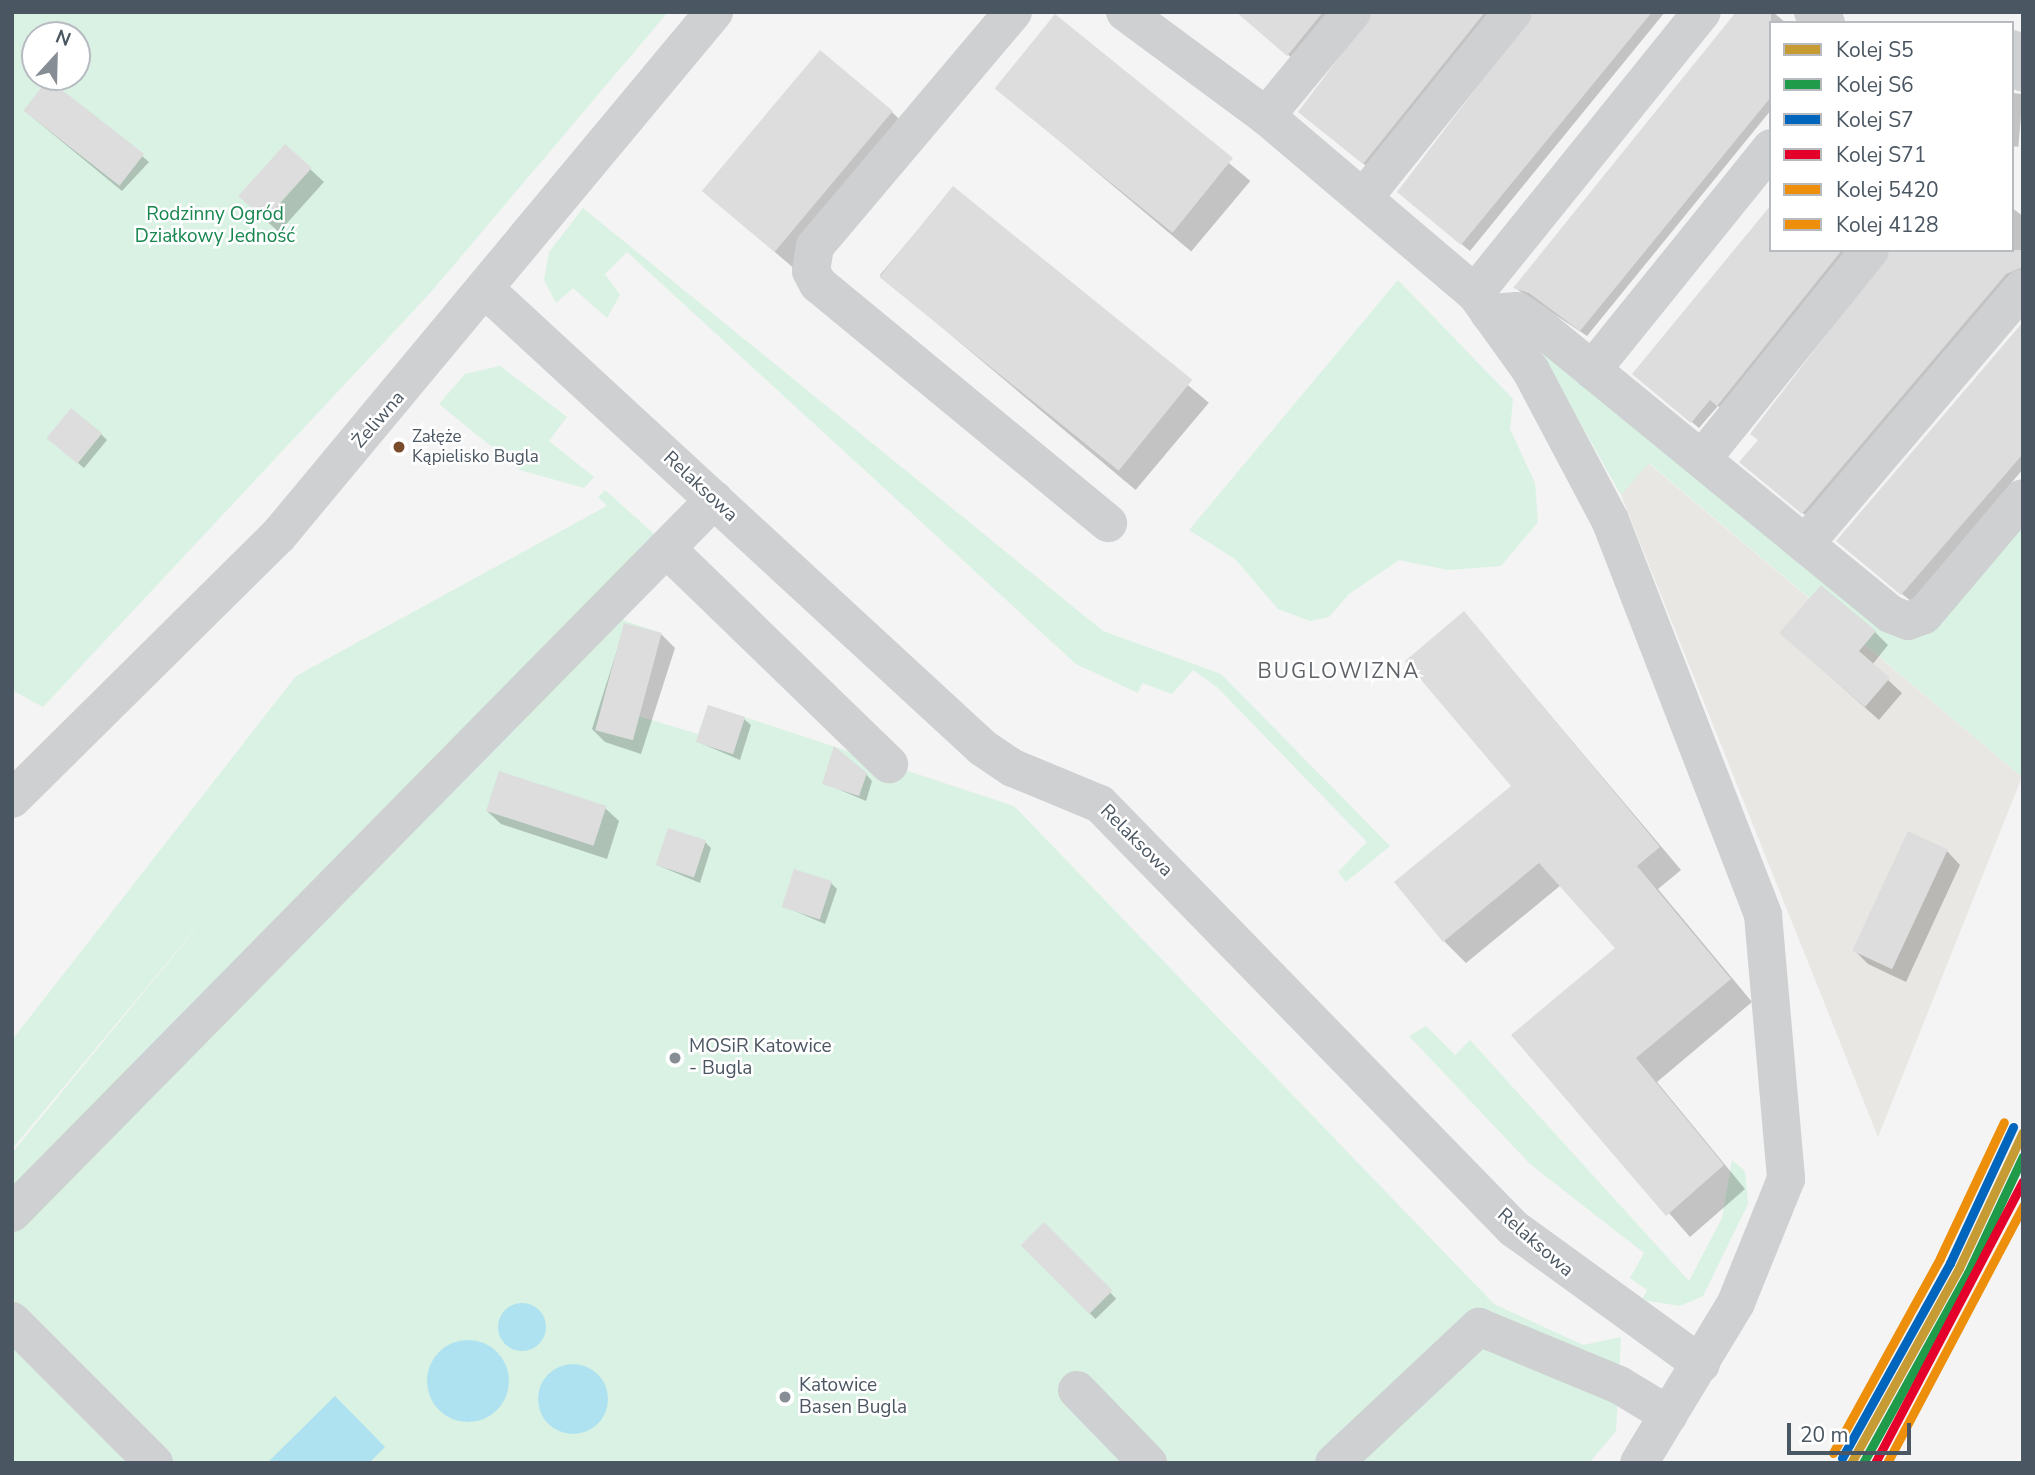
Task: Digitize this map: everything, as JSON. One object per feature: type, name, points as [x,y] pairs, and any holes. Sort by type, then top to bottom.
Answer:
[{"type":"street","name":"Żeliwna","points":[[12,799],[278,537],[487,291],[714,12]]},
{"type":"street","points":[[1013,12],[815,246],[811,271],[818,284],[1108,523]]},
{"type":"street","points":[[1125,12],[1266,116],[1365,196],[1482,303],[1531,371],[1610,520],[1763,915],[1786,1179],[1736,1303],[1639,1463]]},
{"type":"street","points":[[1266,116],[1352,12]]},
{"type":"street","points":[[1365,196],[1513,12]]},
{"type":"street","points":[[1482,303],[1702,12]]},
{"type":"street","points":[[2014,53],[2023,73]]},
{"type":"street","points":[[1592,370],[1769,150]]},
{"type":"street","points":[[1702,459],[1868,252]]},
{"type":"street","points":[[1805,544],[2023,288]]},
{"type":"street","name":"Relaksowa","points":[[487,291],[983,748],[1013,768],[1100,804],[1513,1228],[1701,1364]]},
{"type":"street","points":[[1482,303],[1517,312],[1805,544],[1908,621],[1924,615],[2023,498]]},
{"type":"street","points":[[12,1213],[668,550],[714,500]]},
{"type":"street","points":[[668,550],[890,764]]},
{"type":"street","points":[[12,1321],[154,1463]]},
{"type":"street","points":[[1334,1463],[1479,1327],[1619,1385],[1669,1415]]},
{"type":"street","points":[[1077,1390],[1148,1463]]},
{"type":"shaded area","points":[[1648,463],[2022,777],[1878,1137],[1621,495]]},
{"type":"green space","name":"Rodzinny Ogród Działkowy Jedność","points":[[12,12],[668,12],[431,292],[43,707],[12,690]]},
{"type":"green space","points":[[583,208],[1103,631],[1221,674],[1390,846],[1346,882],[1338,872],[1367,842],[1217,687],[1193,670],[1172,694],[1142,683],[1138,693],[1076,664],[627,252],[605,274],[620,295],[607,318],[573,288],[556,303],[544,280],[549,252]]},
{"type":"green space","points":[[1398,280],[1513,399],[1510,429],[1535,483],[1538,522],[1501,566],[1448,570],[1399,560],[1349,594],[1329,617],[1310,621],[1278,609],[1235,559],[1189,530]]},
{"type":"green space","points":[[1527,329],[1901,638],[2023,520],[2022,777],[1649,463],[1621,495]]},
{"type":"green space","points":[[500,366],[567,417],[549,441],[594,477],[584,488],[520,470],[439,404],[465,374]]},
{"type":"green space","name":"MOSiR Katowice - Bugla","points":[[605,490],[663,542],[602,598],[625,621],[662,633],[635,715],[698,734],[708,705],[1014,806],[1494,1304],[1583,1345],[1621,1337],[1616,1431],[1589,1463],[12,1463],[12,1153],[225,893],[12,1149],[12,1040],[296,676],[607,506],[598,497]]},
{"type":"green space","points":[[1426,1026],[1455,1055],[1470,1040],[1689,1281],[1722,1218],[1732,1160],[1745,1171],[1748,1204],[1703,1296],[1680,1306],[1642,1300],[1647,1290],[1630,1278],[1644,1253],[1530,1164],[1409,1036]]},
{"type":"water","points":[[522,1303],[539,1310],[546,1327],[539,1344],[522,1351],[505,1344],[498,1327],[505,1310]]},
{"type":"water","points":[[468,1340],[484,1343],[497,1352],[506,1365],[509,1381],[506,1397],[497,1410],[484,1419],[468,1422],[452,1419],[439,1410],[430,1397],[427,1381],[430,1365],[439,1352],[452,1343]]},
{"type":"water","points":[[573,1364],[598,1374],[608,1399],[598,1424],[573,1434],[548,1424],[538,1399],[548,1374]]},
{"type":"water","points":[[335,1396],[385,1447],[369,1463],[267,1463]]},
{"type":"building","points":[[1236,12],[1323,12],[1287,56]]},
{"type":"building","points":[[1373,12],[1485,12],[1363,164],[1298,112]]},
{"type":"building","points":[[1534,12],[1652,12],[1461,245],[1397,192]]},
{"type":"building","points":[[1736,12],[1771,12],[1769,99],[1580,331],[1529,293],[1513,288]]},
{"type":"building","points":[[1055,14],[1233,158],[1173,233],[995,89]]},
{"type":"building","points":[[820,50],[893,111],[775,252],[702,191]]},
{"type":"building","points":[[39,91],[63,91],[144,154],[120,186],[23,111]]},
{"type":"building","points":[[285,144],[312,168],[265,220],[238,196]]},
{"type":"building","points":[[953,186],[1192,380],[1119,471],[879,277]]},
{"type":"building","points":[[1769,207],[1769,252],[1840,252],[1717,406],[1710,400],[1691,423],[1632,374]]},
{"type":"building","points":[[2023,250],[2023,267],[2006,274],[1802,514],[1739,462],[1758,440],[1750,434],[1889,252]]},
{"type":"building","points":[[2023,322],[2023,454],[1901,595],[1836,541]]},
{"type":"building","points":[[71,408],[102,433],[78,463],[46,438]]},
{"type":"building","points":[[1821,585],[1876,631],[1859,651],[1890,678],[1865,707],[1779,633]]},
{"type":"building","points":[[1464,611],[1660,847],[1637,866],[1731,979],[1636,1058],[1724,1165],[1666,1216],[1511,1035],[1615,948],[1539,863],[1443,942],[1394,882],[1511,786],[1405,661]]},
{"type":"building","points":[[624,623],[662,633],[633,740],[595,730]]},
{"type":"building","points":[[708,705],[745,717],[733,754],[696,742]]},
{"type":"building","points":[[834,746],[867,773],[859,796],[822,784]]},
{"type":"building","points":[[499,771],[606,806],[593,846],[486,811]]},
{"type":"building","points":[[668,828],[706,840],[694,877],[656,865]]},
{"type":"building","points":[[1908,831],[1948,850],[1892,969],[1852,951]]},
{"type":"building","points":[[794,869],[832,881],[820,919],[782,907]]},
{"type":"building","points":[[1044,1222],[1113,1291],[1089,1314],[1021,1245]]},
{"type":"rail line","name":"5420","points":[[1833,1453],[1940,1258],[2004,1122]]},
{"type":"rail line","name":"S7","points":[[1842,1458],[1950,1263],[2013,1127]]},
{"type":"rail line","name":"S5","points":[[1851,1463],[1959,1268],[2023,1132]]},
{"type":"rail line","name":"S6","points":[[1863,1463],[1968,1273],[2023,1156]]},
{"type":"rail line","name":"S71","points":[[1875,1463],[2023,1181]]},
{"type":"rail line","name":"4128","points":[[1887,1463],[2023,1206]]},
{"type":"place","name":"Załęże Kąpielisko Bugla","points":[[399,447]]},
{"type":"place","name":"MOSiR Katowice - Bugla","points":[[675,1058]]},
{"type":"place","name":"Katowice Basen Bugla","points":[[785,1397]]},
{"type":"district","name":"BUGLOWIZNA","points":[[1339,671]]}]
